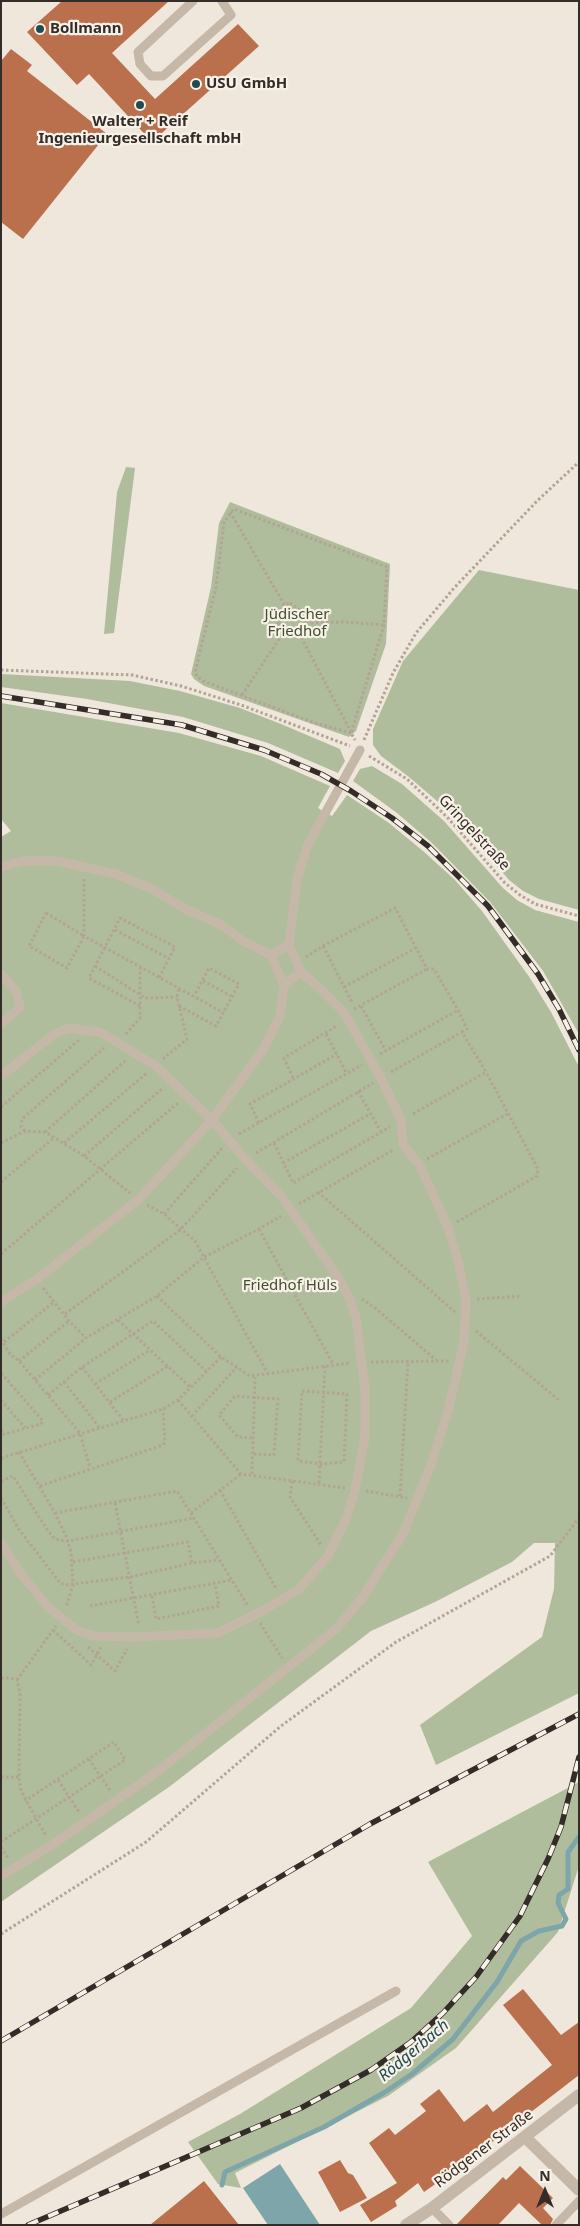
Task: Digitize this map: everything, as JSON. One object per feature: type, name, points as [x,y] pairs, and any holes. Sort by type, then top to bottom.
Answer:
[{"type":"street","name":"Rödgener Straße","points":[[406,2225],[526,2138],[579,2095]]},
{"type":"street","points":[[526,2138],[579,2190]]},
{"type":"lane","points":[[193,1],[138,52],[140,64],[151,76],[162,76],[231,15],[222,1]]},
{"type":"lane","points":[[1,1876],[52,1845],[157,1772],[336,1628],[362,1598],[403,1534],[434,1454],[460,1362],[466,1322],[466,1300],[448,1227],[419,1164],[403,1145],[400,1120],[371,1060],[346,1017],[299,968],[289,945],[297,880],[307,846],[360,750]]},
{"type":"lane","points":[[1,867],[23,861],[57,861],[116,874],[152,889],[185,909],[220,924],[244,941],[271,955],[284,985],[280,1016],[264,1048],[212,1120],[138,1200],[36,1279],[1,1302]]},
{"type":"lane","points":[[271,955],[289,945]]},
{"type":"lane","points":[[284,985],[299,968]]},
{"type":"lane","points":[[1,974],[16,991],[20,1006],[1,1024]]},
{"type":"lane","points":[[1,1076],[53,1035],[68,1028],[82,1028],[100,1032],[136,1052],[156,1066],[212,1120],[245,1159],[282,1197],[349,1297],[356,1318],[365,1390],[365,1437],[355,1490],[346,1519],[328,1556],[299,1589],[218,1634],[96,1636],[78,1631],[61,1618],[35,1593],[1,1543]]},
{"type":"lane","points":[[1,2214],[396,1992]]},
{"type":"lane","points":[[556,2225],[579,2201]]},
{"type":"lane","points":[[432,2208],[449,2225]]},
{"type":"path","points":[[360,750],[393,673],[416,633],[462,580],[537,501],[579,462]]},
{"type":"path","points":[[234,509],[388,567],[384,625],[351,733],[312,722],[202,681],[197,676],[196,672],[216,587],[224,522],[234,509]]},
{"type":"path","points":[[230,512],[284,604]]},
{"type":"path","points":[[290,603],[297,607],[306,623],[299,633],[287,636],[279,628],[277,615],[284,604],[290,603]]},
{"type":"path","points":[[306,623],[345,622],[384,625]]},
{"type":"path","points":[[242,695],[283,633]]},
{"type":"path","points":[[299,633],[360,750]]},
{"type":"path","name":"Gringelstraße","points":[[1,670],[132,675],[181,686],[241,705],[360,750],[407,779],[447,817],[505,883],[520,895],[536,904],[579,916]]},
{"type":"path","points":[[84,867],[84,936],[67,968],[29,946],[46,913],[84,936],[140,968],[224,1013]]},
{"type":"path","points":[[299,968],[323,946],[395,908],[427,969]]},
{"type":"path","points":[[140,1006],[89,978],[120,918],[175,947],[159,978]]},
{"type":"path","points":[[115,930],[168,958]]},
{"type":"path","points":[[323,946],[356,1009]]},
{"type":"path","points":[[344,987],[416,948]]},
{"type":"path","points":[[95,966],[146,998],[177,997]]},
{"type":"path","points":[[25,1131],[21,1126],[22,1118],[116,1041],[140,1018],[140,968]]},
{"type":"path","points":[[179,1006],[216,1026],[239,984],[209,968],[194,996]]},
{"type":"path","points":[[293,1078],[284,1058],[326,1034],[356,1009],[427,969],[434,970],[467,1029],[462,1032],[486,1072],[538,1169],[537,1176],[448,1227]]},
{"type":"path","points":[[203,981],[231,996]]},
{"type":"path","points":[[64,1143],[186,1039],[177,997],[178,988]]},
{"type":"path","points":[[362,1006],[386,1051]]},
{"type":"path","points":[[164,1214],[229,1140],[458,1010]]},
{"type":"path","points":[[1,1107],[89,1031]]},
{"type":"path","points":[[326,1034],[347,1074]]},
{"type":"path","points":[[45,1132],[136,1052]]},
{"type":"path","points":[[259,1123],[250,1104],[337,1054]]},
{"type":"path","points":[[274,1143],[293,1182],[486,1072]]},
{"type":"path","points":[[84,1156],[172,1080]]},
{"type":"path","points":[[358,1091],[381,1132]]},
{"type":"path","points":[[1,1254],[187,1095]]},
{"type":"path","points":[[283,1163],[370,1114]]},
{"type":"path","points":[[419,1164],[508,1114]]},
{"type":"path","points":[[1,1143],[25,1131],[45,1132],[102,1169],[138,1200],[164,1214],[195,1241],[268,1374]]},
{"type":"path","points":[[1,1182],[55,1137]]},
{"type":"path","points":[[34,1380],[86,1338],[157,1296],[204,1257],[259,1229],[318,1192],[403,1145]]},
{"type":"path","points":[[318,1192],[466,1322],[560,1401]]},
{"type":"path","points":[[259,1229],[333,1364]]},
{"type":"path","points":[[36,1279],[69,1321],[86,1338]]},
{"type":"path","points":[[157,1296],[221,1357],[254,1377],[333,1364],[436,1360],[460,1362]]},
{"type":"path","points":[[466,1300],[522,1296]]},
{"type":"path","points":[[349,1297],[362,1299],[375,1308],[436,1360]]},
{"type":"path","points":[[54,1302],[2,1341],[10,1354],[19,1361],[80,1434],[90,1468]]},
{"type":"path","points":[[118,1320],[190,1387]]},
{"type":"path","points":[[19,1361],[69,1321]]},
{"type":"path","points":[[48,1395],[82,1367],[153,1321],[206,1371]]},
{"type":"path","points":[[95,1384],[150,1350]]},
{"type":"path","points":[[1,1458],[163,1409],[178,1400],[221,1357]]},
{"type":"path","points":[[400,1496],[408,1362]]},
{"type":"path","points":[[110,1402],[168,1366]]},
{"type":"path","points":[[319,1483],[325,1366]]},
{"type":"path","points":[[82,1367],[123,1420]]},
{"type":"path","points":[[192,1416],[237,1367]]},
{"type":"path","points":[[1,1373],[43,1421],[42,1424],[3,1434],[1,1430]]},
{"type":"path","points":[[252,1474],[254,1377]]},
{"type":"path","points":[[64,1382],[99,1427]]},
{"type":"path","points":[[302,1391],[324,1391],[347,1394],[344,1462],[321,1464],[298,1461],[302,1391]]},
{"type":"path","points":[[252,1438],[238,1437],[219,1415],[235,1396],[278,1399],[274,1455],[253,1454]]},
{"type":"path","points":[[1,1400],[25,1428]]},
{"type":"path","points":[[178,1400],[241,1474]]},
{"type":"path","points":[[40,1486],[90,1468],[163,1446],[166,1442],[163,1409]]},
{"type":"path","points":[[19,1452],[55,1513],[68,1541],[73,1562],[73,1586],[67,1606],[53,1630],[17,1680],[20,1694],[19,1777],[25,1801],[52,1845]]},
{"type":"path","points":[[191,1513],[241,1474],[319,1483],[417,1500]]},
{"type":"path","points":[[1,1481],[12,1476],[53,1537],[68,1541],[194,1518]]},
{"type":"path","points":[[292,1481],[290,1497],[328,1556]]},
{"type":"path","points":[[220,1490],[282,1598]]},
{"type":"path","points":[[55,1513],[177,1491],[288,1667]]},
{"type":"path","points":[[1,1498],[18,1528],[60,1583],[73,1586],[130,1577],[192,1563],[219,1560]]},
{"type":"path","points":[[78,1631],[75,1636],[115,1671],[140,1630],[116,1503]]},
{"type":"path","points":[[1,1934],[146,1842],[281,1726],[396,1642],[550,1556],[579,1518]]},
{"type":"path","points":[[73,1562],[188,1542],[192,1563]]},
{"type":"path","points":[[90,1606],[232,1580]]},
{"type":"path","points":[[152,1596],[156,1619],[219,1606],[215,1584]]},
{"type":"path","points":[[53,1630],[91,1665],[108,1636]]},
{"type":"path","points":[[1,1678],[17,1680]]},
{"type":"path","points":[[1,1842],[125,1760],[114,1742],[25,1801]]},
{"type":"path","points":[[89,1758],[117,1801]]},
{"type":"path","points":[[1,1777],[19,1777]]},
{"type":"path","points":[[58,1780],[84,1822]]},
{"type":"green space","points":[[126,467],[135,468],[114,633],[104,634],[117,492]]},
{"type":"green space","name":"Jüdischer Friedhof","points":[[230,502],[390,564],[386,644],[356,731],[349,737],[204,686],[194,679],[191,674],[211,587],[219,523]]},
{"type":"green space","points":[[479,570],[579,590],[579,910],[539,899],[523,891],[509,880],[452,814],[381,756],[373,745],[373,729],[403,661]]},
{"type":"green space","points":[[1,674],[130,681],[180,691],[240,708],[340,749],[345,761],[338,773],[268,743],[183,717],[87,699],[1,687]]},
{"type":"green space","name":"Friedhof Hüls","points":[[1,703],[179,733],[261,756],[330,786],[318,808],[332,816],[347,795],[389,823],[454,879],[482,911],[530,978],[551,1012],[579,1067],[579,1693],[436,1765],[420,1725],[542,1637],[554,1589],[555,1543],[534,1543],[512,1562],[435,1602],[371,1631],[169,1787],[1,1902],[1,837],[11,831],[1,819]]},
{"type":"green space","points":[[372,766],[402,784],[444,821],[503,888],[517,900],[535,910],[579,922],[579,1034],[543,971],[491,903],[432,843],[397,813],[353,781],[360,769]]},
{"type":"green space","points":[[579,1782],[579,1866],[558,1932],[456,2048],[388,2096],[235,2173],[241,2188],[218,2184],[188,2142],[240,2114],[411,2008],[472,1936],[428,1862]]},
{"type":"water","points":[[280,2164],[320,2225],[268,2225],[243,2188]]},
{"type":"building","points":[[62,1],[169,1],[112,53],[155,99],[238,24],[259,46],[152,142],[89,74],[77,85],[27,32]]},
{"type":"building","points":[[11,49],[32,65],[27,71],[107,134],[23,239],[1,222],[1,61]]},
{"type":"building","points":[[523,1989],[561,2035],[579,2022],[579,2075],[465,2163],[424,2192],[418,2183],[395,2201],[397,2206],[371,2222],[360,2205],[397,2183],[369,2143],[389,2128],[395,2135],[426,2111],[420,2104],[439,2089],[464,2122],[487,2104],[493,2112],[552,2065],[503,2005]]},
{"type":"building","points":[[340,2160],[348,2173],[353,2175],[367,2198],[340,2212],[318,2172]]},
{"type":"building","points":[[520,2166],[553,2198],[543,2208],[553,2219],[550,2225],[542,2225],[519,2203],[498,2225],[456,2225],[503,2177],[506,2180]]},
{"type":"building","points":[[204,2181],[239,2225],[150,2225]]},
{"type":"waterway","name":"Rödgerbach","points":[[222,2185],[225,2172],[324,2127],[385,2092],[412,2074],[453,2039],[497,1982],[521,1941],[539,1931],[562,1926],[566,1919],[558,1903],[559,1895],[568,1889],[568,1852],[579,1837]]},
{"type":"railway","points":[[1,696],[182,725],[264,750],[321,774],[351,791],[392,818],[428,846],[488,906],[538,974],[559,1009],[579,1050]]},
{"type":"railway","points":[[1,2041],[370,1824],[579,1714]]},
{"type":"railway","points":[[28,2225],[301,2108],[371,2070],[411,2042],[443,2013],[476,1977],[520,1916],[548,1859],[561,1827],[579,1757]]},
{"type":"place","name":"Bollmann","points":[[40,29]]},
{"type":"place","name":"USU GmbH","points":[[196,84]]},
{"type":"place","name":"Walter + Reif Ingenieurgesellschaft mbH","points":[[140,105]]}]
